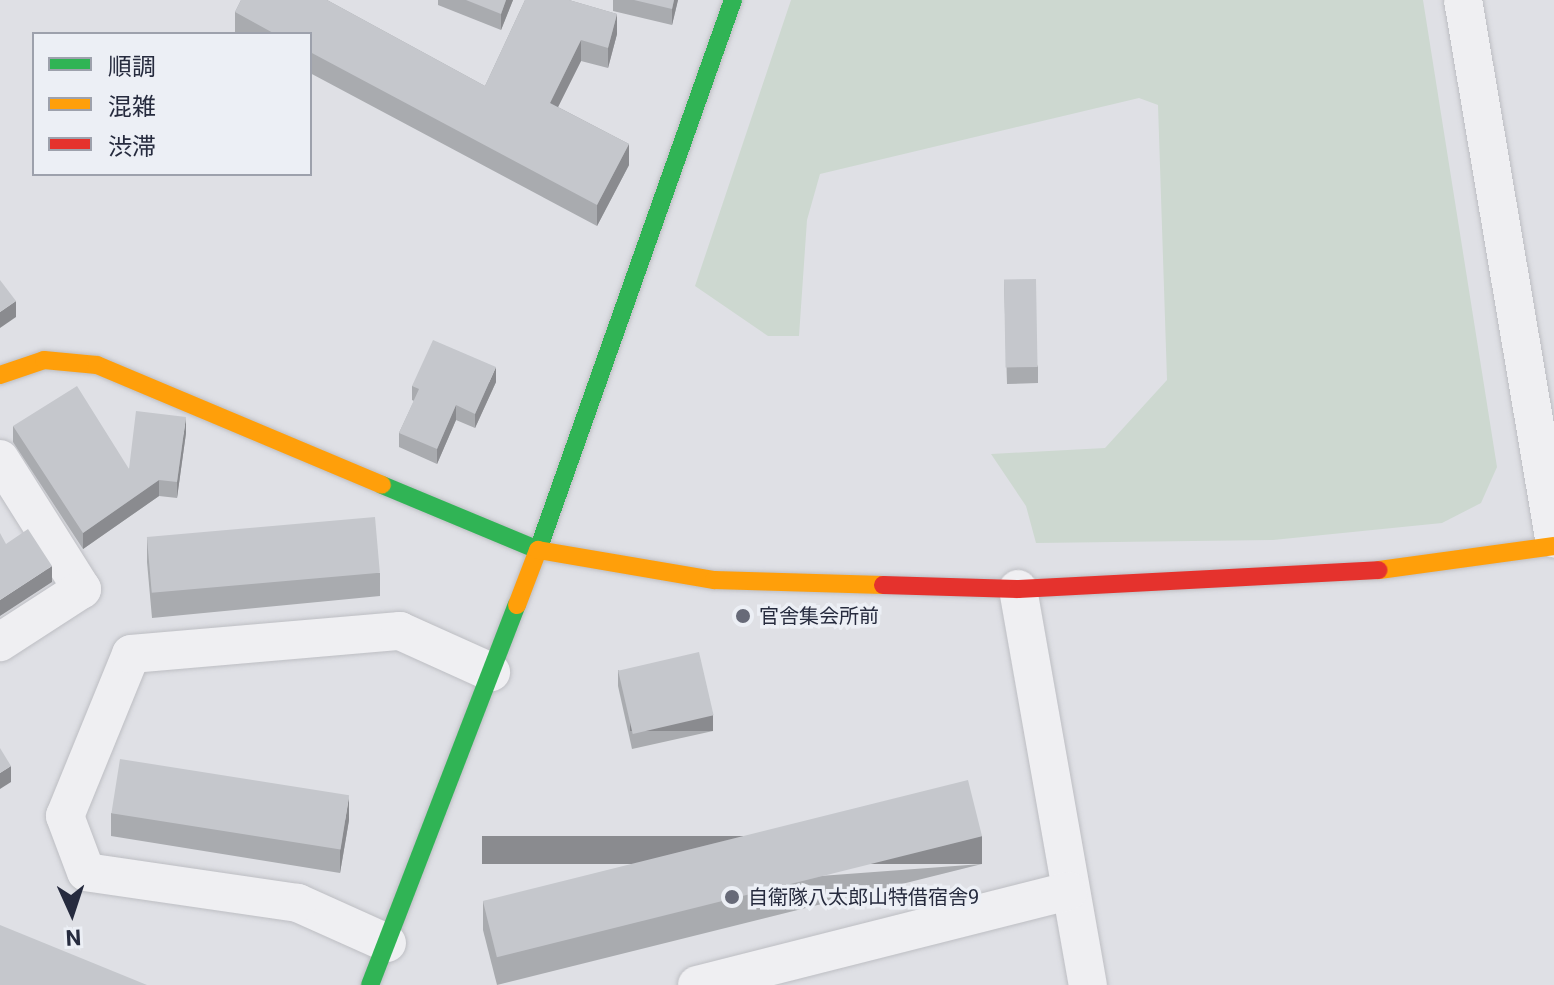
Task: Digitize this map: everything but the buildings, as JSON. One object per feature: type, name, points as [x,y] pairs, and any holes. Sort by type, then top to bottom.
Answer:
[{"type":"street","points":[[370,985],[538,550],[733,0]]},
{"type":"street","points":[[1463,0],[1554,538]]},
{"type":"street","points":[[0,375],[44,360],[97,365],[538,550],[614,567],[714,580],[1018,589],[1360,573],[1554,546]]},
{"type":"street","points":[[0,459],[82,589],[0,642]]},
{"type":"street","points":[[1018,589],[1068,891],[1088,985]]},
{"type":"street","points":[[387,943],[298,903],[86,872],[65,816],[131,654],[400,631],[491,672]]},
{"type":"street","points":[[697,985],[1068,891]]},
{"type":"shaded area","points":[[791,0],[1423,0],[1497,467],[1481,503],[1442,523],[1273,540],[1036,543],[1026,506],[991,454],[1105,448],[1167,380],[1158,105],[1139,98],[820,174],[807,220],[799,336],[768,336],[695,286]]},
{"type":"traffic: fast","points":[[382,485],[538,550],[733,0]]},
{"type":"traffic: fast","points":[[370,985],[517,605]]},
{"type":"traffic: slow","points":[[0,375],[44,360],[97,365],[382,485]]},
{"type":"traffic: slow","points":[[1379,570],[1554,546]]},
{"type":"traffic: slow","points":[[517,605],[538,550],[714,580],[883,585]]},
{"type":"traffic: jam","points":[[883,585],[1018,589],[1379,570]]},
{"type":"place","name":"官舎集会所前","points":[[743,616]]},
{"type":"place","name":"自衛隊八太郎山特借宿舎9","points":[[732,897]]}]
